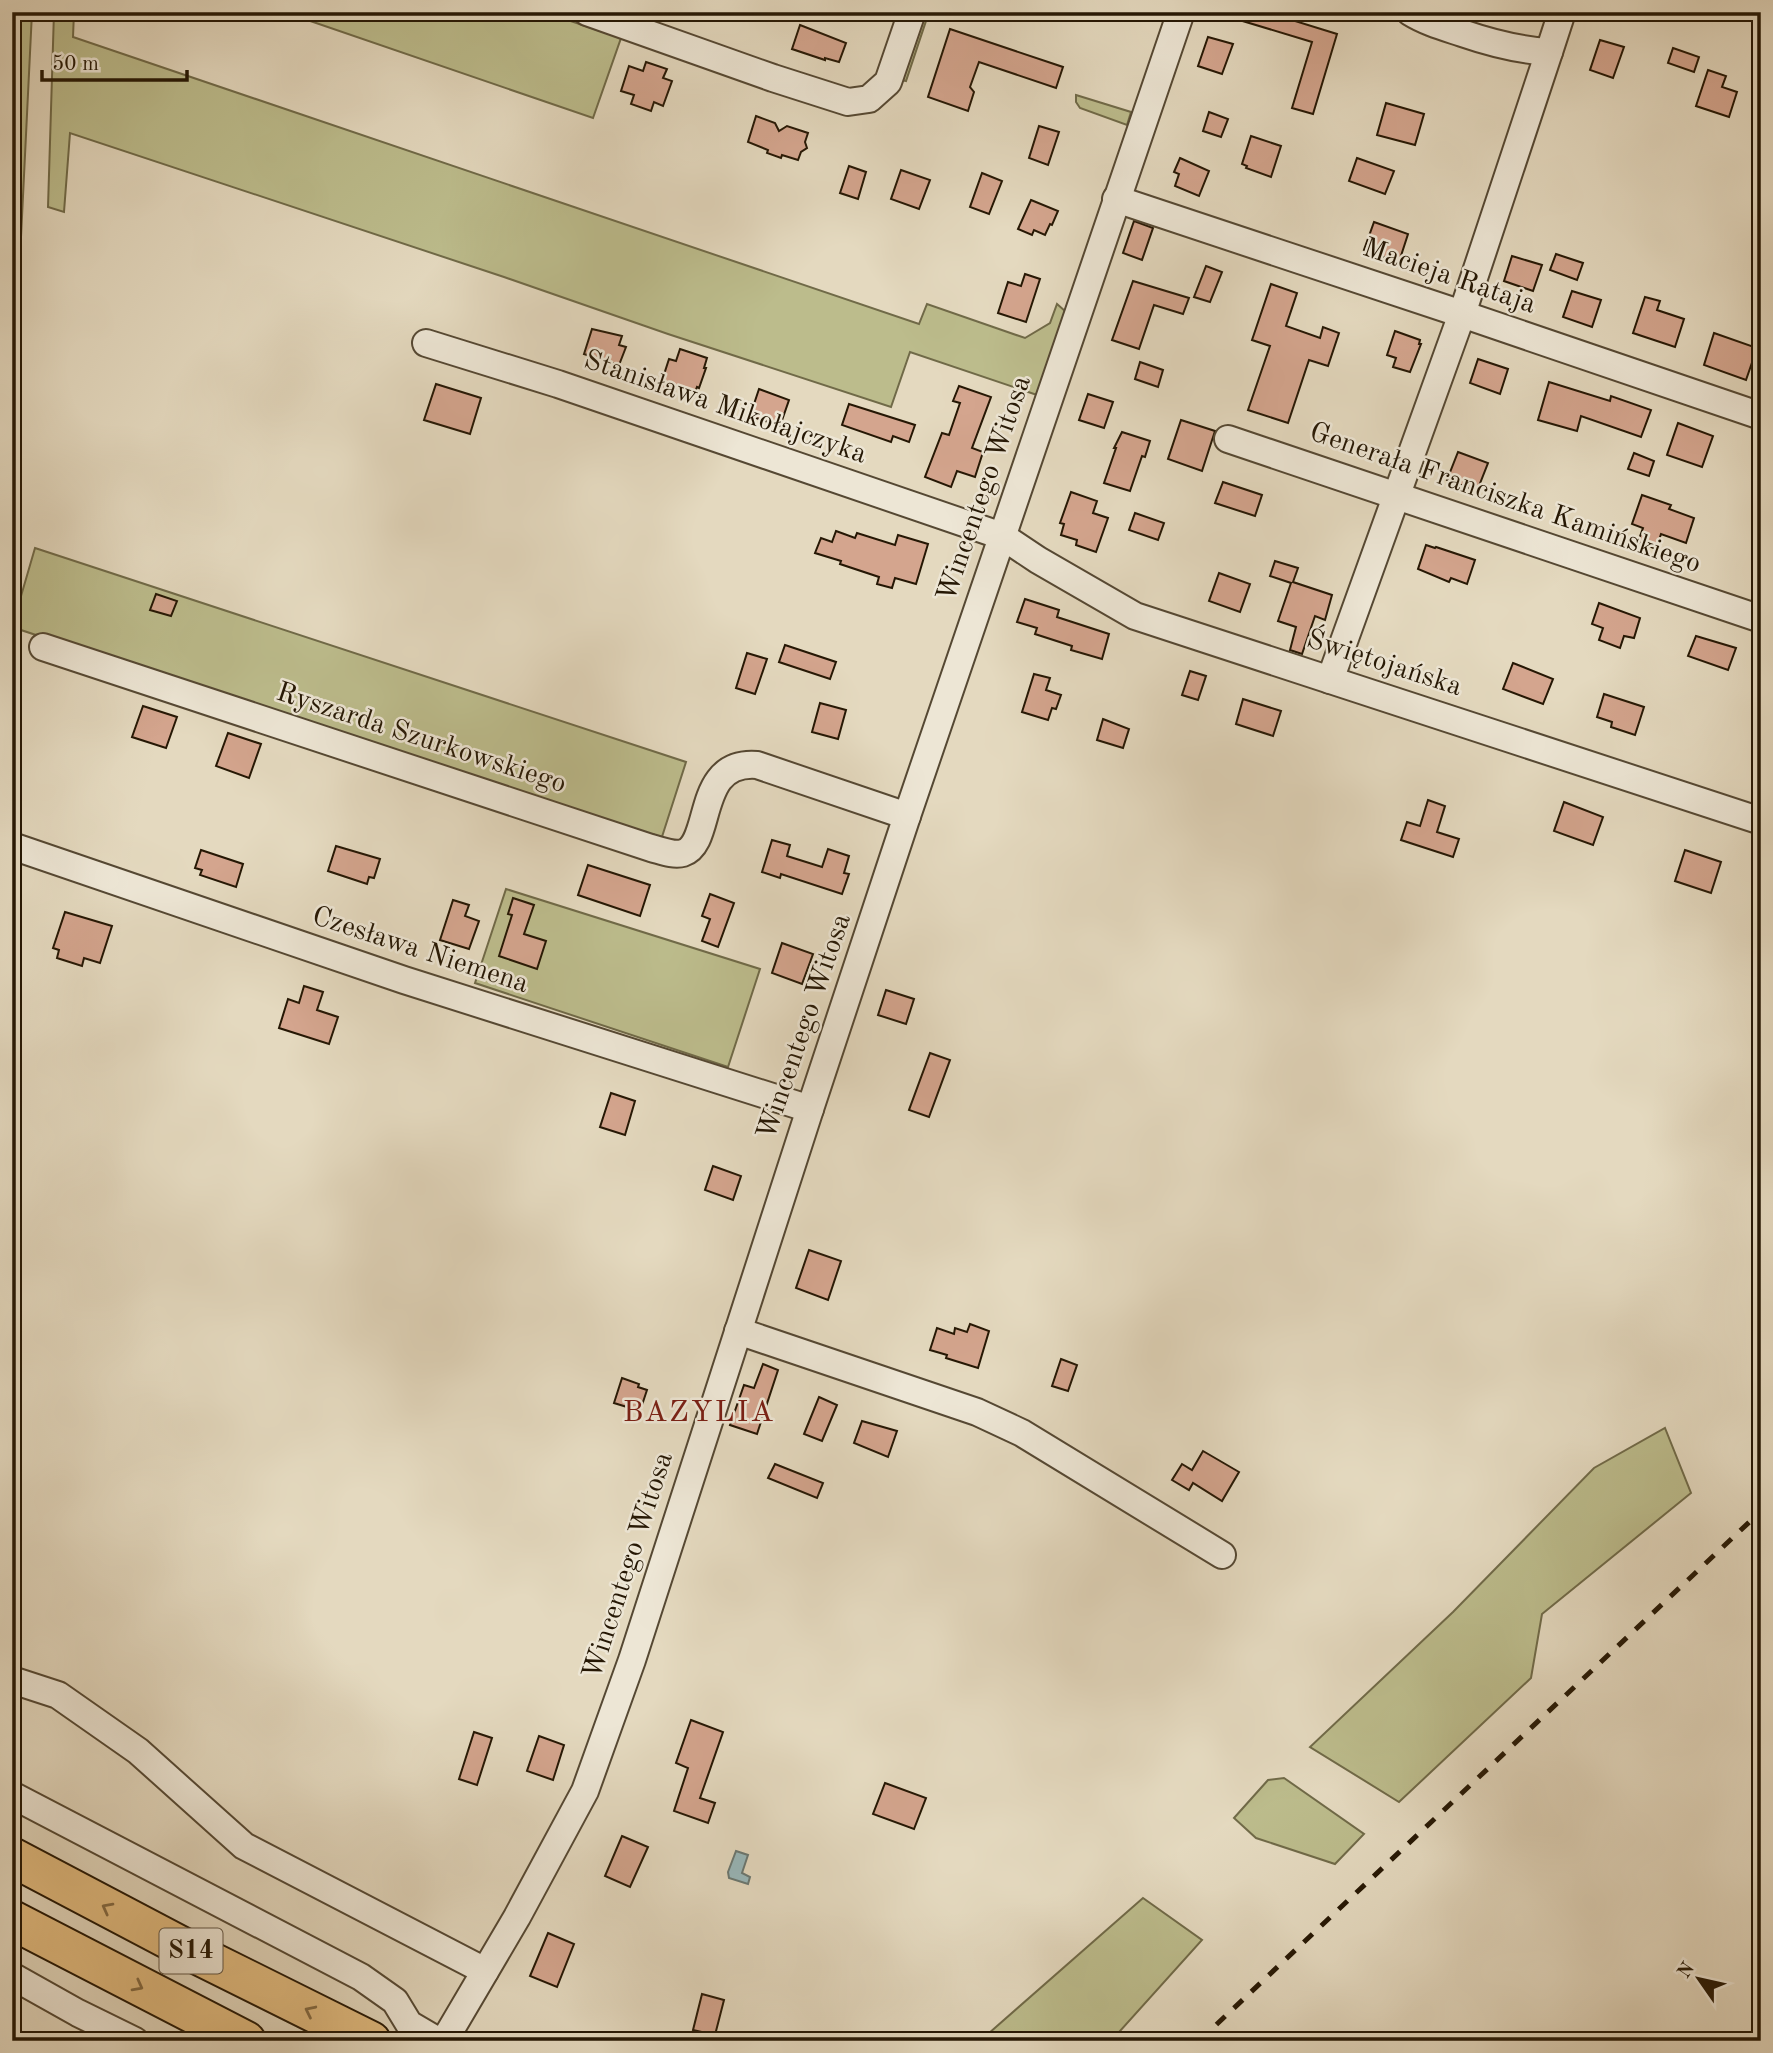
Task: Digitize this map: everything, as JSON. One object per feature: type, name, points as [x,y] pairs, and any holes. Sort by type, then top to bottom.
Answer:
[{"type":"highway","name":"S14","points":[[12,1857],[198,1955],[371,2041]]},
{"type":"highway","name":"S14","points":[[12,1920],[246,2041]]},
{"type":"street","points":[[587,12],[785,83],[848,102],[869,99],[888,82],[912,12]]},
{"type":"street","name":"Wincentego Witosa","points":[[445,2035],[517,1917],[585,1791],[632,1660],[907,816],[1181,12]]},
{"type":"street","points":[[1410,12],[1437,25],[1502,46],[1523,51],[1549,52]]},
{"type":"street","points":[[1330,680],[1462,314],[1562,12]]},
{"type":"street","name":"Macieja Rataja","points":[[1116,199],[1761,416]]},
{"type":"street","name":"Stanisława Mikołajczyka","points":[[426,343],[558,384],[1002,536]]},
{"type":"street","name":"Generała Franciszka Kamińskiego","points":[[1228,439],[1761,619]]},
{"type":"street","name":"Świętojańska","points":[[1002,536],[1135,616],[1761,821]]},
{"type":"street","name":"Ryszarda Szurkowskiego","points":[[43,647],[671,853],[684,853],[693,845],[712,791],[721,777],[733,768],[745,764],[757,765],[907,816]]},
{"type":"street","name":"Czesława Niemena","points":[[12,846],[404,980],[810,1109]]},
{"type":"street","points":[[738,1331],[977,1412],[1022,1433],[1222,1555]]},
{"type":"street","points":[[12,1680],[58,1695],[138,1751],[244,1846],[485,1971]]},
{"type":"street","points":[[12,1794],[361,1977],[395,2001],[409,2024],[445,2035]]},
{"type":"street","points":[[12,1976],[135,2041]]},
{"type":"green space","points":[[12,12],[32,12],[12,421]]},
{"type":"green space","points":[[54,12],[74,12],[73,37],[919,324],[927,304],[1025,338],[1050,323],[1057,304],[1065,311],[1037,395],[910,352],[891,407],[70,133],[64,212],[48,207]]},
{"type":"green space","points":[[284,12],[544,12],[621,38],[593,118]]},
{"type":"green space","points":[[920,12],[929,12],[906,81],[901,80]]},
{"type":"green space","points":[[1076,95],[1131,112],[1127,125],[1080,108]]},
{"type":"green space","points":[[35,548],[686,762],[660,843],[12,627]]},
{"type":"green space","points":[[506,889],[760,969],[728,1067],[475,983]]},
{"type":"green space","points":[[1665,1428],[1691,1493],[1542,1614],[1531,1678],[1399,1802],[1310,1747],[1453,1612],[1594,1468]]},
{"type":"green space","points":[[1284,1778],[1364,1834],[1335,1864],[1256,1838],[1234,1818],[1268,1780]]},
{"type":"green space","points":[[1143,1898],[1202,1940],[1111,2041],[980,2041]]},
{"type":"water","points":[[736,1851],[748,1855],[742,1873],[750,1877],[748,1884],[729,1878],[728,1872]]},
{"type":"building","points":[[1227,12],[1266,12],[1337,34],[1313,114],[1292,108],[1312,42],[1226,16]]},
{"type":"building","points":[[800,25],[846,43],[839,62],[792,49]]},
{"type":"building","points":[[950,29],[1063,67],[1056,88],[979,62],[970,87],[974,92],[968,111],[928,97]]},
{"type":"building","points":[[1208,37],[1233,44],[1222,74],[1198,66]]},
{"type":"building","points":[[1600,40],[1624,47],[1613,78],[1590,70]]},
{"type":"building","points":[[1673,48],[1699,57],[1694,72],[1668,63]]},
{"type":"building","points":[[646,62],[667,69],[663,78],[672,81],[663,106],[654,102],[651,111],[631,104],[634,95],[621,91],[629,66],[643,71]]},
{"type":"building","points":[[1708,70],[1726,76],[1722,87],[1737,92],[1729,117],[1696,106]]},
{"type":"building","points":[[1386,103],[1424,114],[1415,145],[1377,135]]},
{"type":"building","points":[[1209,112],[1228,119],[1221,137],[1203,131]]},
{"type":"building","points":[[756,116],[775,123],[779,131],[787,126],[808,133],[805,142],[807,148],[801,152],[798,160],[767,153],[768,150],[748,142]]},
{"type":"building","points":[[1039,126],[1059,132],[1048,165],[1029,158]]},
{"type":"building","points":[[1251,136],[1281,146],[1271,177],[1242,164]]},
{"type":"building","points":[[1180,158],[1209,171],[1199,196],[1175,186],[1179,174],[1174,172]]},
{"type":"building","points":[[1357,158],[1394,171],[1385,194],[1349,181]]},
{"type":"building","points":[[849,166],[866,172],[858,199],[840,193]]},
{"type":"building","points":[[901,170],[930,180],[919,209],[891,199]]},
{"type":"building","points":[[982,173],[1002,181],[989,214],[970,207]]},
{"type":"building","points":[[1031,200],[1058,211],[1045,235],[1034,230],[1032,235],[1018,229]]},
{"type":"building","points":[[1134,221],[1153,228],[1142,260],[1123,253]]},
{"type":"building","points":[[1374,222],[1408,234],[1399,262],[1364,250]]},
{"type":"building","points":[[1556,254],[1583,263],[1577,280],[1550,270]]},
{"type":"building","points":[[1512,256],[1542,265],[1533,291],[1504,281]]},
{"type":"building","points":[[1206,266],[1222,272],[1210,302],[1194,297]]},
{"type":"building","points":[[1025,274],[1040,279],[1026,322],[998,313],[1008,282],[1021,286]]},
{"type":"building","points":[[1133,281],[1189,298],[1183,314],[1154,305],[1139,349],[1112,340]]},
{"type":"building","points":[[1271,284],[1297,293],[1286,326],[1320,338],[1323,327],[1339,333],[1328,366],[1309,360],[1288,423],[1248,410],[1270,346],[1252,340]]},
{"type":"building","points":[[1572,291],[1601,300],[1592,327],[1563,317]]},
{"type":"building","points":[[1645,297],[1660,301],[1657,310],[1684,319],[1675,347],[1633,333]]},
{"type":"building","points":[[592,329],[622,336],[619,345],[626,347],[619,365],[584,354]]},
{"type":"building","points":[[1395,331],[1420,340],[1421,344],[1410,372],[1393,367],[1396,358],[1387,355]]},
{"type":"building","points":[[1714,333],[1757,348],[1746,380],[1704,365]]},
{"type":"building","points":[[680,349],[707,358],[699,388],[697,387],[695,392],[676,386],[674,392],[660,387],[669,359],[676,361]]},
{"type":"building","points":[[1478,359],[1508,369],[1500,394],[1470,383]]},
{"type":"building","points":[[1140,362],[1163,370],[1158,387],[1135,379]]},
{"type":"building","points":[[1549,382],[1610,401],[1611,396],[1651,410],[1641,437],[1581,416],[1577,431],[1538,420]]},
{"type":"building","points":[[436,384],[481,398],[470,434],[424,420]]},
{"type":"building","points":[[959,386],[991,397],[972,448],[983,452],[975,477],[957,471],[951,487],[925,477],[942,433],[949,435],[960,403],[953,401]]},
{"type":"building","points":[[759,389],[789,400],[780,426],[750,416]]},
{"type":"building","points":[[1088,394],[1113,402],[1104,428],[1079,420]]},
{"type":"building","points":[[849,404],[915,425],[909,442],[893,436],[891,442],[842,425]]},
{"type":"building","points":[[1181,420],[1215,431],[1202,471],[1168,459]]},
{"type":"building","points":[[1678,423],[1713,436],[1702,467],[1667,455]]},
{"type":"building","points":[[1122,432],[1150,441],[1130,491],[1104,483],[1114,448]]},
{"type":"building","points":[[1458,452],[1488,463],[1477,491],[1447,480]]},
{"type":"building","points":[[1634,453],[1654,461],[1649,476],[1628,469]]},
{"type":"building","points":[[1223,482],[1262,495],[1255,516],[1215,503]]},
{"type":"building","points":[[1071,492],[1097,501],[1093,513],[1108,518],[1096,552],[1076,545],[1077,540],[1061,535],[1064,524],[1060,523]]},
{"type":"building","points":[[1642,495],[1671,505],[1669,509],[1694,518],[1686,543],[1661,534],[1656,549],[1638,542],[1643,528],[1632,524]]},
{"type":"building","points":[[1135,513],[1164,523],[1158,540],[1129,530]]},
{"type":"building","points":[[836,531],[855,538],[857,533],[895,545],[898,535],[928,544],[916,584],[895,578],[892,588],[877,584],[879,577],[815,553],[821,538],[832,542]]},
{"type":"building","points":[[1426,545],[1475,560],[1467,584],[1451,578],[1449,582],[1418,569]]},
{"type":"building","points":[[1275,561],[1298,568],[1293,582],[1332,595],[1325,620],[1315,616],[1302,654],[1290,650],[1296,627],[1278,621],[1291,583],[1270,576]]},
{"type":"building","points":[[1219,573],[1250,584],[1240,612],[1209,601]]},
{"type":"building","points":[[156,594],[177,601],[171,616],[150,610]]},
{"type":"building","points":[[1025,599],[1059,610],[1057,617],[1109,634],[1102,659],[1071,650],[1072,646],[1035,634],[1037,628],[1017,622]]},
{"type":"building","points":[[1599,603],[1640,618],[1634,638],[1624,636],[1620,648],[1599,640],[1603,628],[1592,624]]},
{"type":"building","points":[[1696,636],[1736,648],[1728,670],[1688,656]]},
{"type":"building","points":[[785,645],[836,662],[830,679],[779,662]]},
{"type":"building","points":[[747,653],[767,659],[755,694],[736,688]]},
{"type":"building","points":[[1513,663],[1553,679],[1543,704],[1503,689]]},
{"type":"building","points":[[1190,671],[1206,676],[1198,700],[1182,695]]},
{"type":"building","points":[[1034,674],[1050,678],[1046,690],[1061,695],[1048,720],[1022,712]]},
{"type":"building","points":[[1604,694],[1644,707],[1635,735],[1611,727],[1612,722],[1597,717]]},
{"type":"building","points":[[1243,699],[1281,711],[1273,736],[1236,724]]},
{"type":"building","points":[[820,703],[846,710],[838,739],[812,732]]},
{"type":"building","points":[[143,706],[177,717],[166,748],[132,737]]},
{"type":"building","points":[[1103,719],[1129,729],[1123,748],[1097,740]]},
{"type":"building","points":[[228,733],[261,744],[249,778],[216,766]]},
{"type":"building","points":[[1428,800],[1445,806],[1437,832],[1459,839],[1453,857],[1401,840],[1407,822],[1420,826]]},
{"type":"building","points":[[1564,802],[1603,817],[1593,845],[1554,831]]},
{"type":"building","points":[[772,840],[790,845],[787,856],[822,867],[828,849],[849,856],[844,873],[849,874],[842,894],[781,874],[780,878],[762,872]]},
{"type":"building","points":[[336,846],[380,859],[374,878],[369,877],[367,884],[328,871]]},
{"type":"building","points":[[201,850],[243,864],[236,887],[200,875],[202,870],[195,868]]},
{"type":"building","points":[[1685,850],[1721,862],[1711,893],[1675,881]]},
{"type":"building","points":[[588,865],[650,885],[640,916],[578,895]]},
{"type":"building","points":[[710,894],[734,903],[718,947],[702,941],[710,919],[702,916]]},
{"type":"building","points":[[513,898],[534,905],[524,934],[546,941],[537,969],[499,956],[512,915],[508,914]]},
{"type":"building","points":[[453,900],[469,905],[465,916],[479,921],[469,949],[440,940]]},
{"type":"building","points":[[65,912],[112,926],[100,963],[84,958],[82,966],[57,958],[59,950],[53,948]]},
{"type":"building","points":[[782,943],[813,954],[802,984],[772,973]]},
{"type":"building","points":[[304,986],[323,992],[317,1010],[338,1017],[329,1044],[279,1028],[288,999],[299,1003]]},
{"type":"building","points":[[886,990],[914,999],[906,1024],[878,1015]]},
{"type":"building","points":[[930,1053],[950,1060],[929,1117],[909,1110]]},
{"type":"building","points":[[611,1093],[635,1101],[625,1135],[600,1127]]},
{"type":"building","points":[[713,1166],[741,1176],[733,1200],[705,1190]]},
{"type":"building","points":[[809,1250],[841,1261],[828,1300],[796,1288]]},
{"type":"building","points":[[970,1324],[989,1331],[978,1368],[930,1350],[937,1328],[954,1334],[955,1328],[967,1332]]},
{"type":"building","points":[[1061,1359],[1077,1365],[1068,1391],[1052,1386]]},
{"type":"building","points":[[763,1364],[778,1370],[757,1434],[730,1425],[744,1385],[754,1388]]},
{"type":"building","points":[[622,1378],[647,1390],[640,1411],[614,1403]]},
{"type":"building","points":[[819,1397],[837,1405],[822,1441],[804,1434]]},
{"type":"building","points":[[862,1421],[897,1431],[888,1457],[854,1443]]},
{"type":"building","points":[[1203,1451],[1239,1472],[1222,1501],[1193,1483],[1189,1490],[1172,1480],[1182,1464],[1192,1470]]},
{"type":"building","points":[[775,1464],[823,1483],[817,1498],[768,1478]]},
{"type":"building","points":[[691,1720],[723,1732],[700,1798],[715,1803],[708,1823],[674,1811],[688,1768],[676,1763]]},
{"type":"building","points":[[474,1732],[492,1738],[477,1785],[459,1779]]},
{"type":"building","points":[[539,1736],[564,1745],[553,1780],[527,1771]]},
{"type":"building","points":[[885,1783],[926,1798],[914,1829],[873,1814]]},
{"type":"building","points":[[622,1836],[648,1847],[630,1887],[605,1876]]},
{"type":"building","points":[[548,1933],[574,1944],[557,1987],[530,1976]]},
{"type":"building","points":[[702,1994],[724,2000],[715,2035],[693,2030]]},
{"type":"railway","points":[[1199,2041],[1761,1511]]},
{"type":"district","name":"BAZYLIA","points":[[699,1413]]}]
